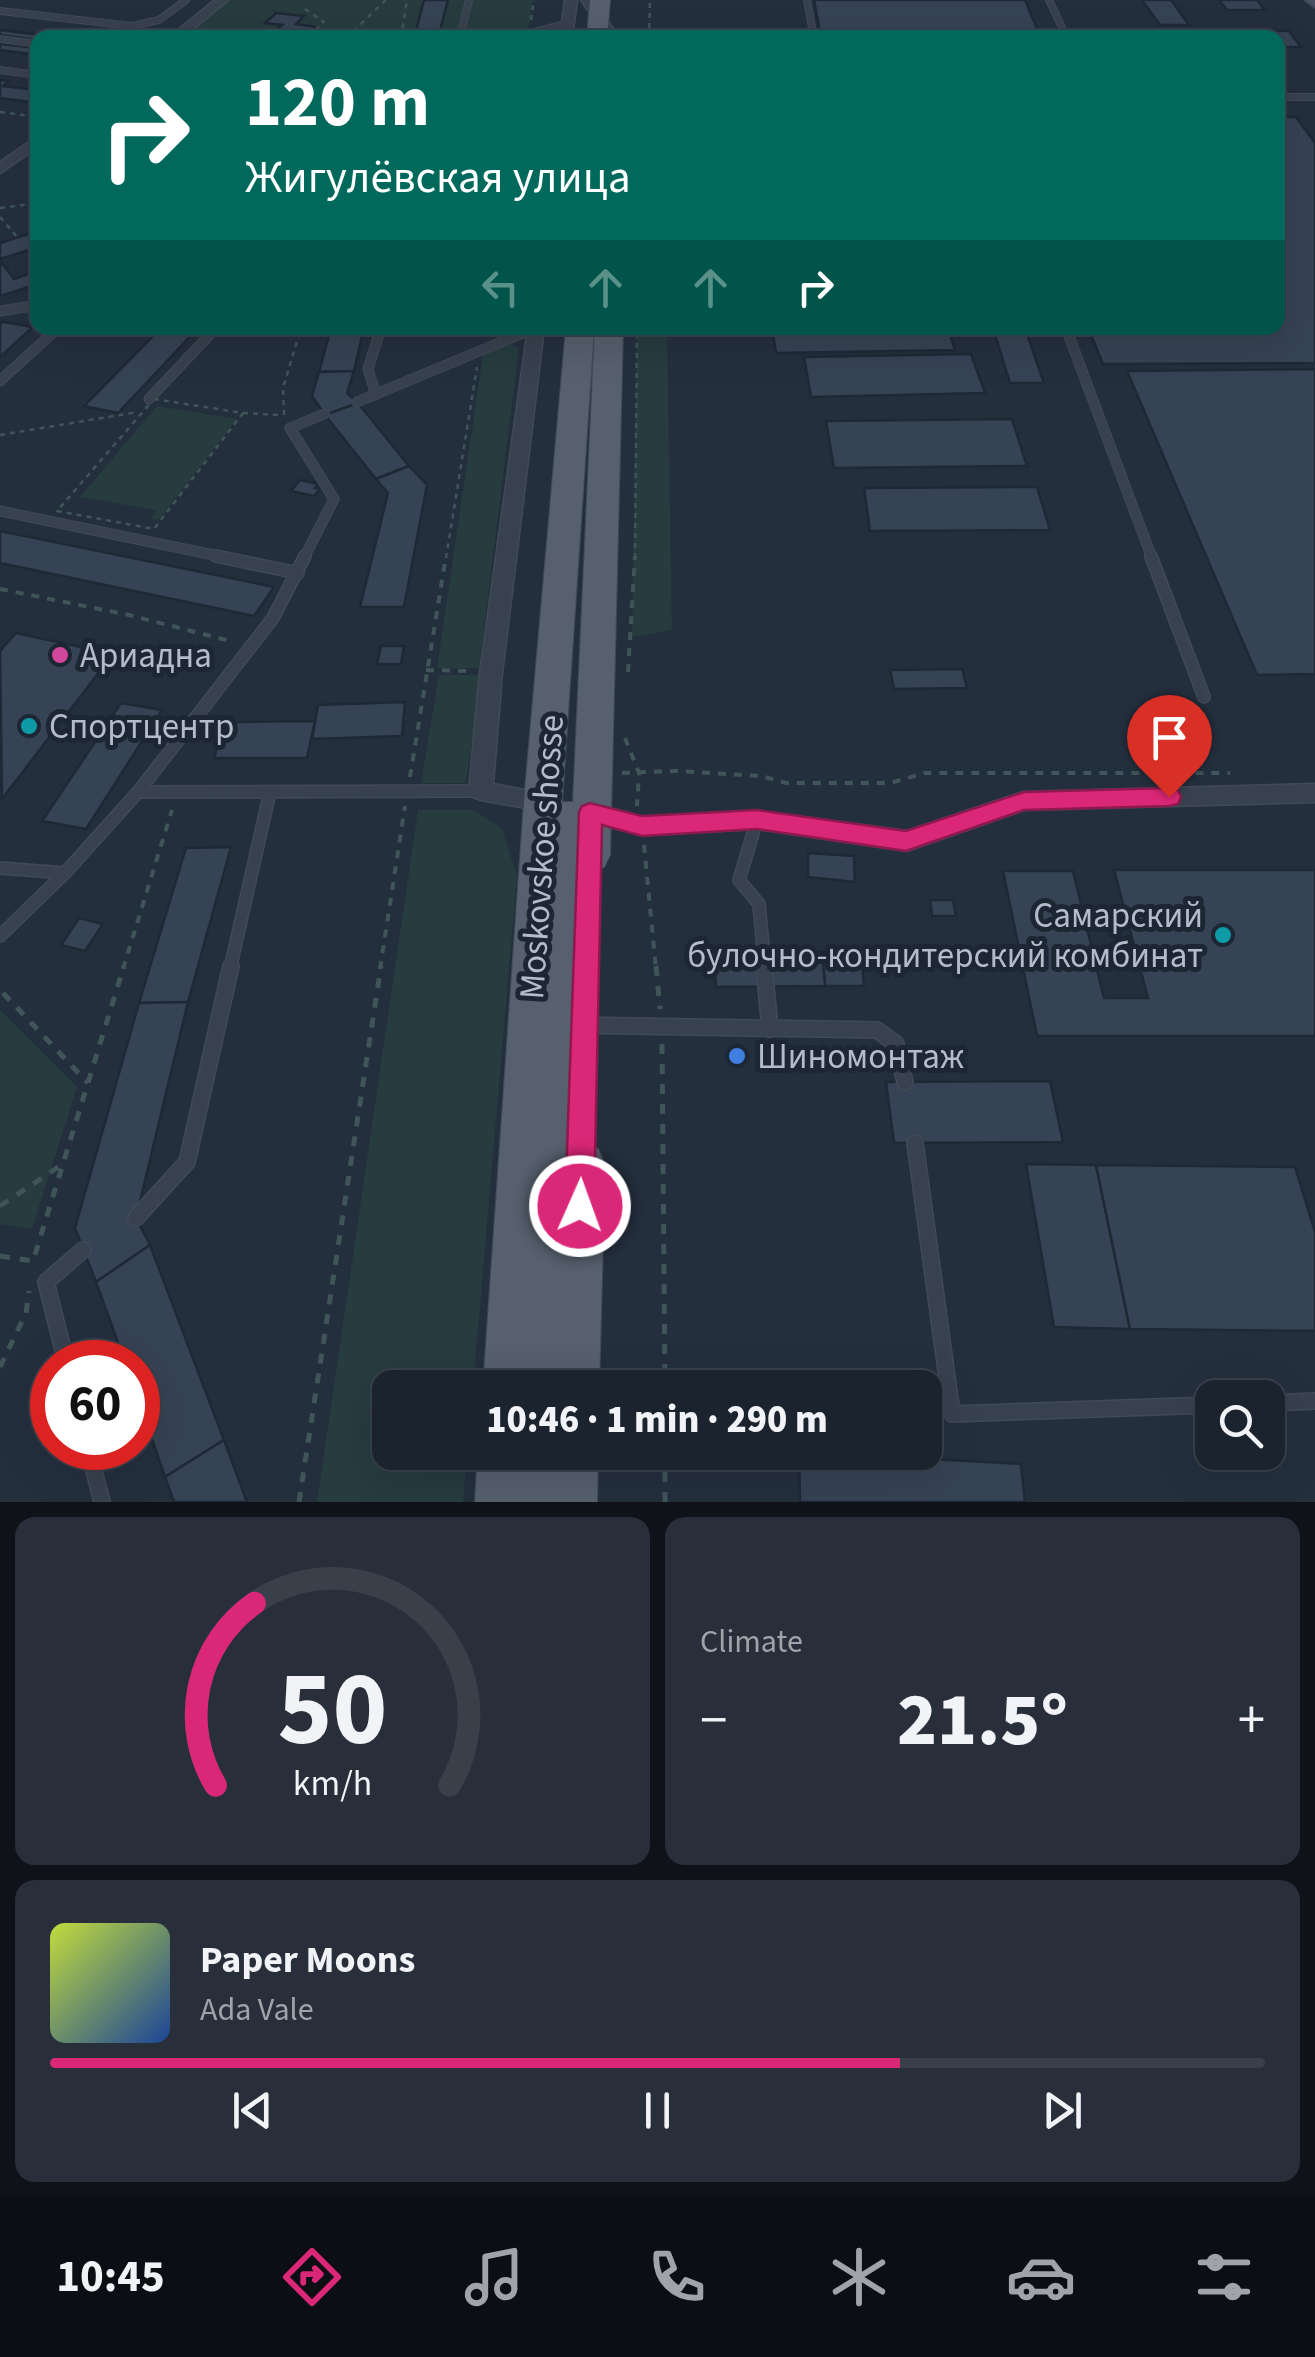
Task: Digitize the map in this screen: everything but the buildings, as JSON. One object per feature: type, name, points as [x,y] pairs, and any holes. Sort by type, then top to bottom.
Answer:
[{"type":"main road","name":"Moskovskoe shosse","points":[[573,1370],[574,1025],[567,807],[580,335]]},
{"type":"main road","name":"Moskovskoe shosse","points":[[567,807],[593,335]]},
{"type":"main road","name":"Moskovskoe shosse","points":[[511,1370],[609,335]]},
{"type":"main road","name":"Moskovskoe shosse","points":[[545,1370],[574,1025]]},
{"type":"main road","points":[[502,1502],[505,1470]]},
{"type":"main road","points":[[539,1502],[540,1470]]},
{"type":"main road","points":[[569,1502],[570,1470]]},
{"type":"street","points":[[184,30],[222,0]]},
{"type":"street","points":[[567,30],[571,0]]},
{"type":"street","points":[[1,167],[30,146]]},
{"type":"street","points":[[534,335],[492,673],[482,792],[642,826],[757,820],[906,841],[1024,801],[1315,793]]},
{"type":"lane","points":[[0,10],[132,26],[160,20],[186,0]]},
{"type":"lane","points":[[462,30],[468,0]]},
{"type":"lane","points":[[808,0],[813,30]]},
{"type":"lane","points":[[1049,0],[1064,30]]},
{"type":"lane","points":[[0,40],[30,43]]},
{"type":"lane","points":[[0,70],[30,74]]},
{"type":"lane","points":[[1285,97],[1315,97]]},
{"type":"lane","points":[[0,312],[30,306]]},
{"type":"lane","points":[[0,381],[50,335]]},
{"type":"lane","points":[[149,400],[209,335]]},
{"type":"lane","points":[[376,395],[368,369],[379,335]]},
{"type":"lane","points":[[357,402],[519,335]]},
{"type":"lane","points":[[1069,335],[1204,696]]},
{"type":"lane","points":[[0,936],[65,874],[138,792],[274,618],[334,499],[290,428],[324,414]]},
{"type":"lane","points":[[0,511],[298,572]]},
{"type":"lane","points":[[138,792],[482,792]]},
{"type":"lane","points":[[136,1218],[188,1162],[270,792]]},
{"type":"lane","points":[[757,820],[739,880],[759,904],[770,1029]]},
{"type":"lane","points":[[0,868],[65,874]]},
{"type":"lane","points":[[574,1025],[877,1030],[899,1044],[905,1082]]},
{"type":"lane","points":[[914,1142],[952,1414],[1195,1406]]},
{"type":"lane","points":[[60,1340],[46,1282],[83,1250]]},
{"type":"lane","points":[[1285,1402],[1315,1401]]},
{"type":"lane","points":[[94,1470],[102,1502]]},
{"type":"path","points":[[354,30],[386,0]]},
{"type":"path","points":[[402,30],[406,0]]},
{"type":"path","points":[[649,30],[650,0]]},
{"type":"path","points":[[304,9],[324,22],[315,30]]},
{"type":"path","points":[[0,112],[30,116]]},
{"type":"path","points":[[0,208],[30,204]]},
{"type":"path","points":[[0,217],[18,238]]},
{"type":"path","points":[[290,428],[281,409],[283,388],[299,335]]},
{"type":"path","points":[[627,675],[634,618],[638,335]]},
{"type":"path","points":[[298,1502],[426,670],[480,352]]},
{"type":"path","points":[[244,414],[154,528],[57,511],[154,398],[244,414],[284,416]]},
{"type":"path","points":[[0,435],[144,411]]},
{"type":"path","points":[[0,589],[129,615],[250,646]]},
{"type":"path","points":[[426,670],[480,672]]},
{"type":"path","points":[[619,722],[639,773],[636,803],[642,826],[662,1026],[664,1370]]},
{"type":"path","points":[[639,773],[744,775],[786,783],[890,783],[925,773],[1243,773]]},
{"type":"path","points":[[0,1367],[26,1313],[33,1261],[178,792]]},
{"type":"path","points":[[3,993],[88,1083]]},
{"type":"path","points":[[0,1206],[63,1164]]},
{"type":"path","points":[[0,1256],[33,1261]]},
{"type":"path","points":[[665,1470],[666,1502]]},
{"type":"green space","points":[[222,0],[533,0],[528,30],[184,30]]},
{"type":"green space","points":[[637,335],[667,335],[672,630],[632,637]]},
{"type":"green space","points":[[510,344],[519,348],[479,668],[437,668],[483,355]]},
{"type":"green space","points":[[157,406],[237,419],[159,520],[151,519],[156,510],[80,497]]},
{"type":"green space","points":[[439,675],[481,675],[466,783],[421,783]]},
{"type":"green space","points":[[418,810],[474,810],[502,829],[517,876],[474,1370],[372,1370],[372,1470],[466,1470],[463,1502],[317,1502]]},
{"type":"green space","points":[[0,1010],[77,1087],[32,1229],[0,1224]]},
{"type":"place","name":"Ариадна","points":[[60,655]]},
{"type":"place","name":"Спортцентр","points":[[29,726]]},
{"type":"place","name":"Самарский булочно-кондитерский комбинат","points":[[1223,935]]},
{"type":"place","name":"Шиномонтаж","points":[[737,1056]]},
{"type":"route","points":[[580,1206],[590,812],[642,826],[757,820],[906,841],[1024,801],[1169,797]]}]
